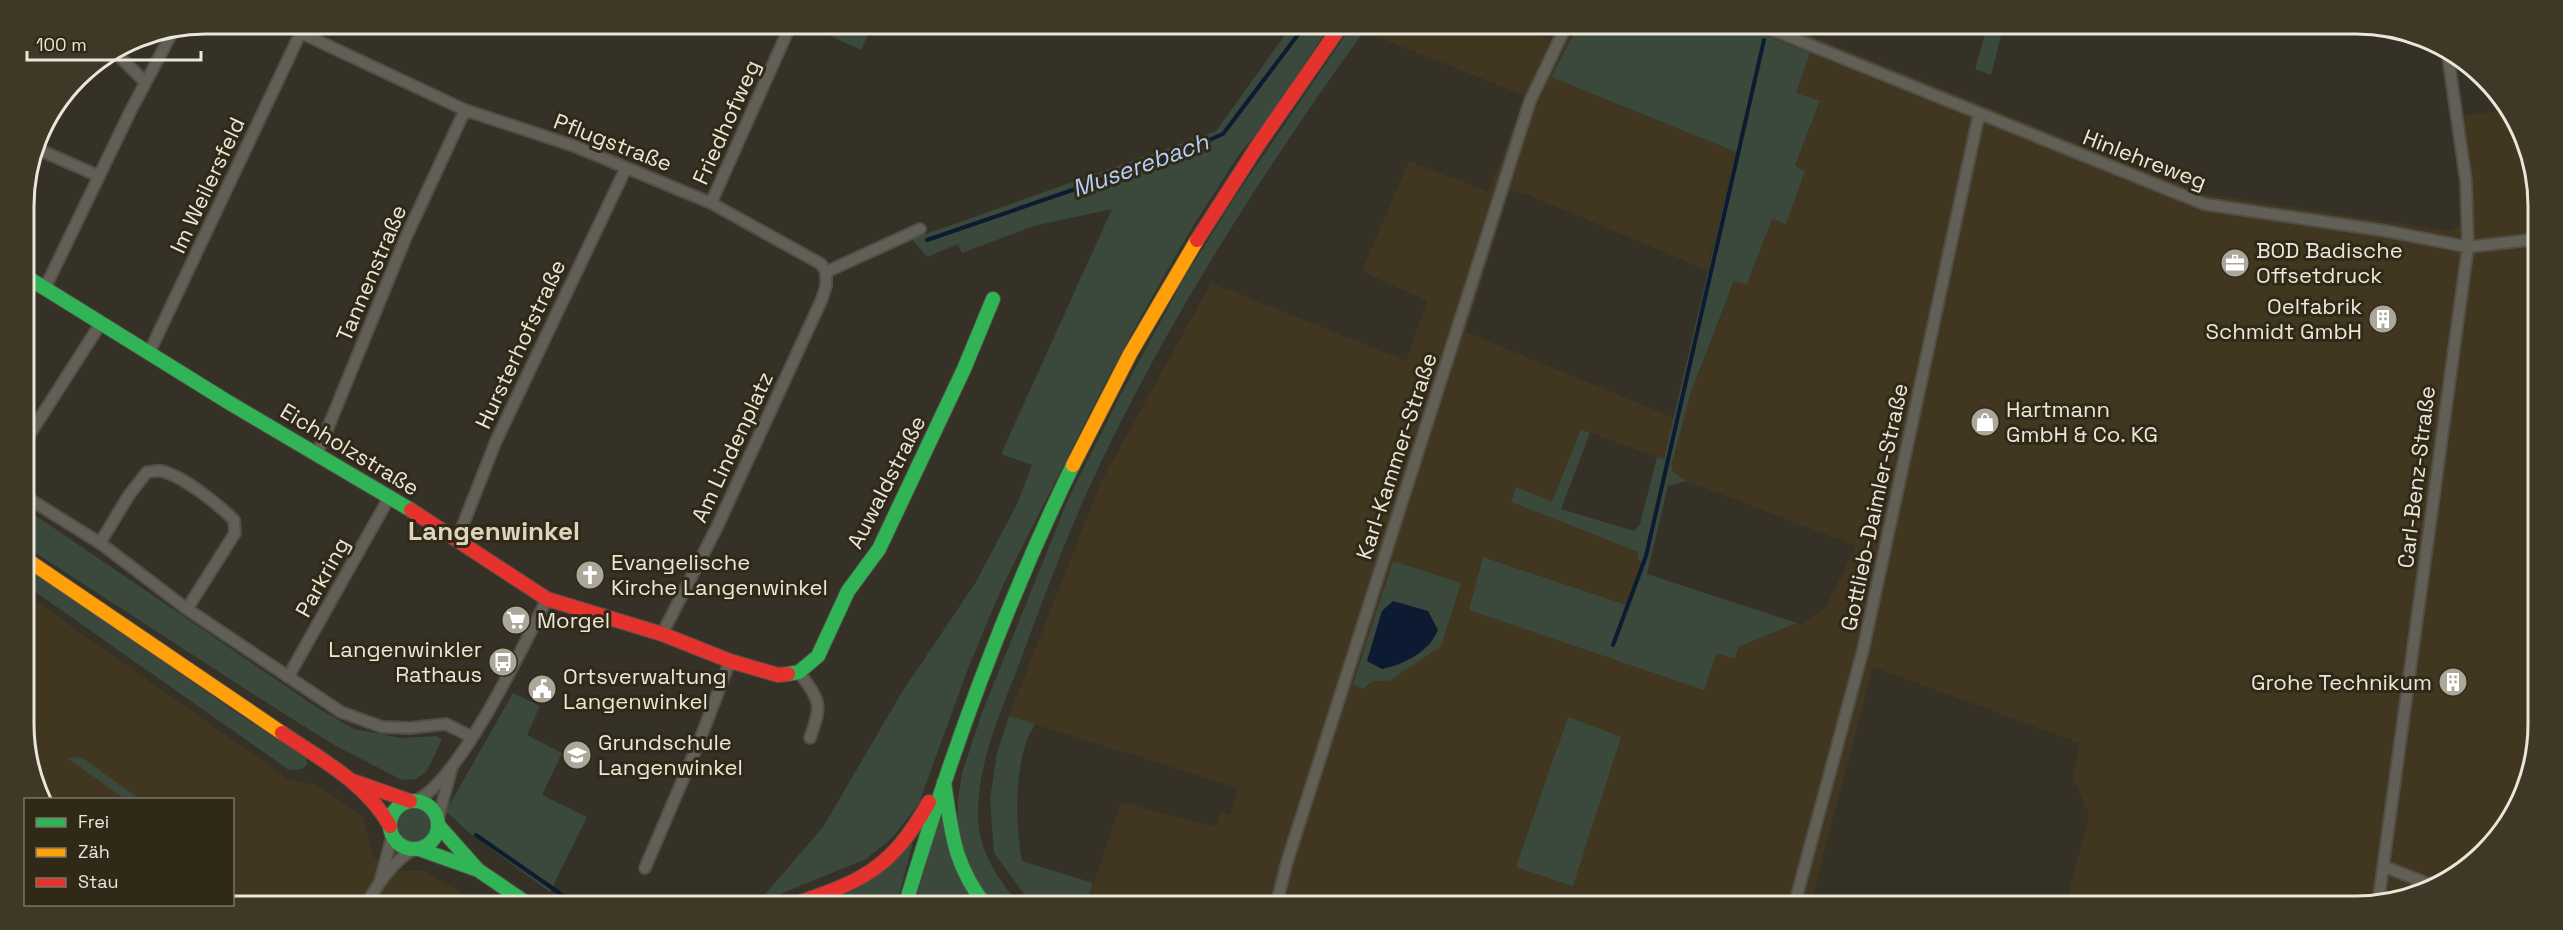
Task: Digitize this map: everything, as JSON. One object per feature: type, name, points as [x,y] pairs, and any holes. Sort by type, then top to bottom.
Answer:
[{"type":"street","name":"Pflugstraße","points":[[300,34],[465,110],[572,146],[711,203],[821,264],[826,272]]},
{"type":"street","name":"Im Weilersfeld","points":[[149,352],[300,34]]},
{"type":"street","name":"Friedhofweg","points":[[711,203],[787,34]]},
{"type":"street","points":[[908,896],[943,778],[968,708],[1033,551],[1062,489],[1130,355],[1219,203],[1278,113],[1335,34]]},
{"type":"street","name":"Karl-Kammer-Straße","points":[[1279,896],[1287,862],[1530,101],[1563,34]]},
{"type":"street","name":"Hinlehreweg","points":[[1783,34],[2204,204],[2386,231],[2468,247],[2528,240]]},
{"type":"street","points":[[45,288],[168,39]]},
{"type":"street","points":[[121,58],[145,82]]},
{"type":"street","name":"Carl-Benz-Straße","points":[[2379,893],[2468,247],[2466,181],[2449,62]]},
{"type":"street","name":"Tannenstraße","points":[[318,452],[406,237],[465,110]]},
{"type":"street","name":"Gottlieb-Daimler-Straße","points":[[1797,895],[1863,650],[1979,114]]},
{"type":"street","points":[[44,152],[99,176]]},
{"type":"street","name":"Hursterhofstraße","points":[[457,540],[496,441],[626,168]]},
{"type":"street","points":[[826,272],[920,229]]},
{"type":"street","name":"Am Lindenplatz","points":[[662,634],[717,527],[817,310],[826,286],[826,272]]},
{"type":"street","name":"Eichholzstraße","points":[[35,282],[228,402],[390,495],[547,599],[662,634],[730,661]]},
{"type":"street","name":"Auwaldstraße","points":[[799,672],[818,656],[848,591],[879,549],[959,380],[993,300]]},
{"type":"street","points":[[35,427],[101,322]]},
{"type":"street","points":[[100,543],[129,495],[147,472],[161,471],[179,479],[225,510],[234,519],[235,533],[187,609]]},
{"type":"street","name":"Parkring","points":[[288,677],[390,495]]},
{"type":"street","points":[[34,502],[100,543],[187,609],[341,712],[382,727],[410,728],[446,724],[472,737]]},
{"type":"street","points":[[34,566],[351,780],[385,817],[401,846],[478,870]]},
{"type":"street","points":[[380,881],[393,813],[398,807],[424,797],[451,770],[526,643],[547,599]]},
{"type":"street","points":[[645,868],[699,742],[730,661],[778,675],[799,672],[819,700],[818,715],[810,738]]},
{"type":"street","points":[[371,896],[380,881],[405,854],[433,841],[451,770]]},
{"type":"street","points":[[818,896],[845,885],[885,862],[910,835],[943,778]]},
{"type":"street","points":[[943,778],[955,852],[971,887],[978,896]]},
{"type":"street","points":[[351,780],[432,808],[438,822],[478,870],[516,896]]},
{"type":"street","points":[[2383,866],[2423,882]]},
{"type":"shaded area","points":[[1370,34],[1535,34],[1550,40],[1553,34],[1574,34],[1551,77],[1736,152],[1707,270],[1526,194],[1510,190],[1466,332],[1674,418],[1664,460],[1581,429],[1552,502],[1516,488],[1511,502],[1640,552],[1642,561],[1626,606],[1483,557],[1704,689],[1717,653],[1797,623],[1802,624],[1825,608],[1856,546],[1687,481],[1672,471],[1672,463],[1691,392],[1735,281],[1747,284],[1772,219],[1786,223],[1805,171],[1795,167],[1820,102],[1796,93],[1810,53],[1762,34],[1808,34],[2201,193],[2450,231],[2460,225],[2464,207],[2453,116],[2499,112],[2515,141],[2523,162],[2527,184],[2528,723],[2523,768],[2511,799],[2493,828],[2461,860],[2442,872],[2412,886],[2390,892],[2368,895],[2068,895],[2089,815],[2073,777],[2080,743],[1873,667],[1813,895],[1090,896],[1121,802],[1216,827],[1221,812],[1230,815],[1238,788],[1009,716],[1101,482],[1211,283],[1406,361],[1427,301],[1362,271],[1409,161],[1488,192],[1526,96]]},
{"type":"shaded area","points":[[34,600],[288,779],[316,785],[363,817],[373,857],[400,871],[425,871],[466,896],[234,896],[234,798],[52,798],[44,779],[36,746]]},
{"type":"green space","points":[[827,34],[868,34],[861,50]]},
{"type":"green space","points":[[1286,34],[1324,34],[1263,125],[1238,156],[1193,226],[1102,389],[1003,585],[969,666],[919,803],[893,837],[866,859],[779,896],[764,896],[823,827],[902,692],[976,582],[1017,504],[1032,465],[1001,454],[1112,209],[1034,226],[962,253],[958,244],[927,257],[912,239],[1216,131]]},
{"type":"green space","points":[[1346,34],[1362,34],[1293,132],[1187,300],[1124,416],[1066,540],[1001,710],[983,771],[978,813],[981,840],[990,863],[1013,896],[988,896],[969,870],[961,850],[958,826],[958,800],[962,773],[982,713],[1069,497],[1183,280],[1237,194]]},
{"type":"green space","points":[[1574,34],[1762,34],[1810,53],[1796,93],[1820,101],[1795,166],[1805,171],[1786,224],[1772,219],[1747,284],[1734,281],[1691,392],[1672,463],[1672,471],[1687,481],[1668,486],[1647,574],[1797,623],[1738,647],[1735,659],[1717,653],[1704,690],[1469,610],[1483,557],[1626,605],[1642,562],[1637,559],[1639,552],[1511,502],[1516,487],[1552,502],[1581,429],[1590,433],[1561,509],[1634,531],[1640,524],[1657,457],[1664,459],[1736,152],[1551,77]]},
{"type":"green space","points":[[1985,34],[2001,34],[1991,75],[1975,69]]},
{"type":"green space","points":[[34,515],[318,708],[354,729],[401,738],[437,736],[442,739],[427,771],[416,779],[402,780],[334,745],[34,552]]},
{"type":"green space","points":[[1393,561],[1461,583],[1441,646],[1389,681],[1373,681],[1363,689],[1353,684]],"holes":[[[1382,611],[1432,643],[1399,665],[1382,669],[1367,661]]]},
{"type":"green space","points":[[34,572],[234,711],[306,758],[307,765],[302,769],[289,770],[34,591]]},
{"type":"green space","points":[[513,693],[540,706],[527,735],[562,753],[542,795],[587,817],[550,892],[467,831],[446,811]]},
{"type":"green space","points":[[1009,716],[1035,724],[1028,738],[1019,772],[1017,810],[1022,861],[1093,883],[1089,896],[1025,896],[994,853],[990,799],[997,753]]},
{"type":"green space","points":[[1568,717],[1621,737],[1573,886],[1516,867]]},
{"type":"green space","points":[[81,757],[136,798],[124,798],[67,758]]},
{"type":"green space","points":[[415,808],[427,813],[432,825],[427,837],[415,842],[403,837],[398,825],[403,813]]},
{"type":"green space","points":[[941,812],[975,896],[917,896]]},
{"type":"green space","points":[[913,843],[899,896],[835,896]]},
{"type":"water","points":[[1393,601],[1428,611],[1438,630],[1429,645],[1415,656],[1382,669],[1367,661],[1382,611]]},
{"type":"waterway","name":"Muserebach","points":[[927,240],[1172,156],[1223,134],[1298,34]]},
{"type":"waterway","points":[[1613,645],[1646,556],[1764,40]]},
{"type":"waterway","points":[[476,835],[563,896]]},
{"type":"traffic: fast","points":[[35,282],[228,402],[411,510]]},
{"type":"traffic: fast","points":[[788,674],[799,672],[818,656],[848,591],[879,549],[964,369],[993,299]]},
{"type":"traffic: fast","points":[[908,896],[960,737],[1001,627],[1073,465]]},
{"type":"traffic: fast","points":[[944,782],[952,833],[960,862],[978,896]]},
{"type":"traffic: fast","points":[[409,801],[419,801],[434,811],[438,825],[437,834],[428,845],[419,849],[409,849],[394,839],[390,830],[390,820],[400,805],[409,801]]},
{"type":"traffic: fast","points":[[438,825],[478,870],[516,896]]},
{"type":"traffic: fast","points":[[419,849],[475,869]]},
{"type":"traffic: slow","points":[[1073,465],[1130,354],[1197,240]]},
{"type":"traffic: slow","points":[[34,565],[282,733]]},
{"type":"traffic: jam","points":[[1197,240],[1258,145],[1335,34]]},
{"type":"traffic: jam","points":[[411,510],[547,599],[662,634],[730,661],[778,675],[788,674]]},
{"type":"traffic: jam","points":[[282,733],[356,785],[369,797],[390,826]]},
{"type":"traffic: jam","points":[[353,781],[410,801]]},
{"type":"traffic: jam","points":[[817,896],[855,880],[887,859],[901,844],[929,802]]},
{"type":"place","name":"BOD Badische Offsetdruck","points":[[2235,263]]},
{"type":"place","name":"Oelfabrik Schmidt GmbH","points":[[2383,319]]},
{"type":"place","name":"Hartmann GmbH & Co. KG","points":[[1985,422]]},
{"type":"place","name":"Evangelische Kirche Langenwinkel","points":[[590,575]]},
{"type":"place","name":"Morgel","points":[[516,620]]},
{"type":"place","name":"Langenwinkler Rathaus","points":[[503,662]]},
{"type":"place","name":"Grohe Technikum","points":[[2453,682]]},
{"type":"place","name":"Ortsverwaltung Langenwinkel","points":[[542,689]]},
{"type":"place","name":"Grundschule Langenwinkel","points":[[577,755]]},
{"type":"district","name":"Langenwinkel","points":[[494,531]]}]
